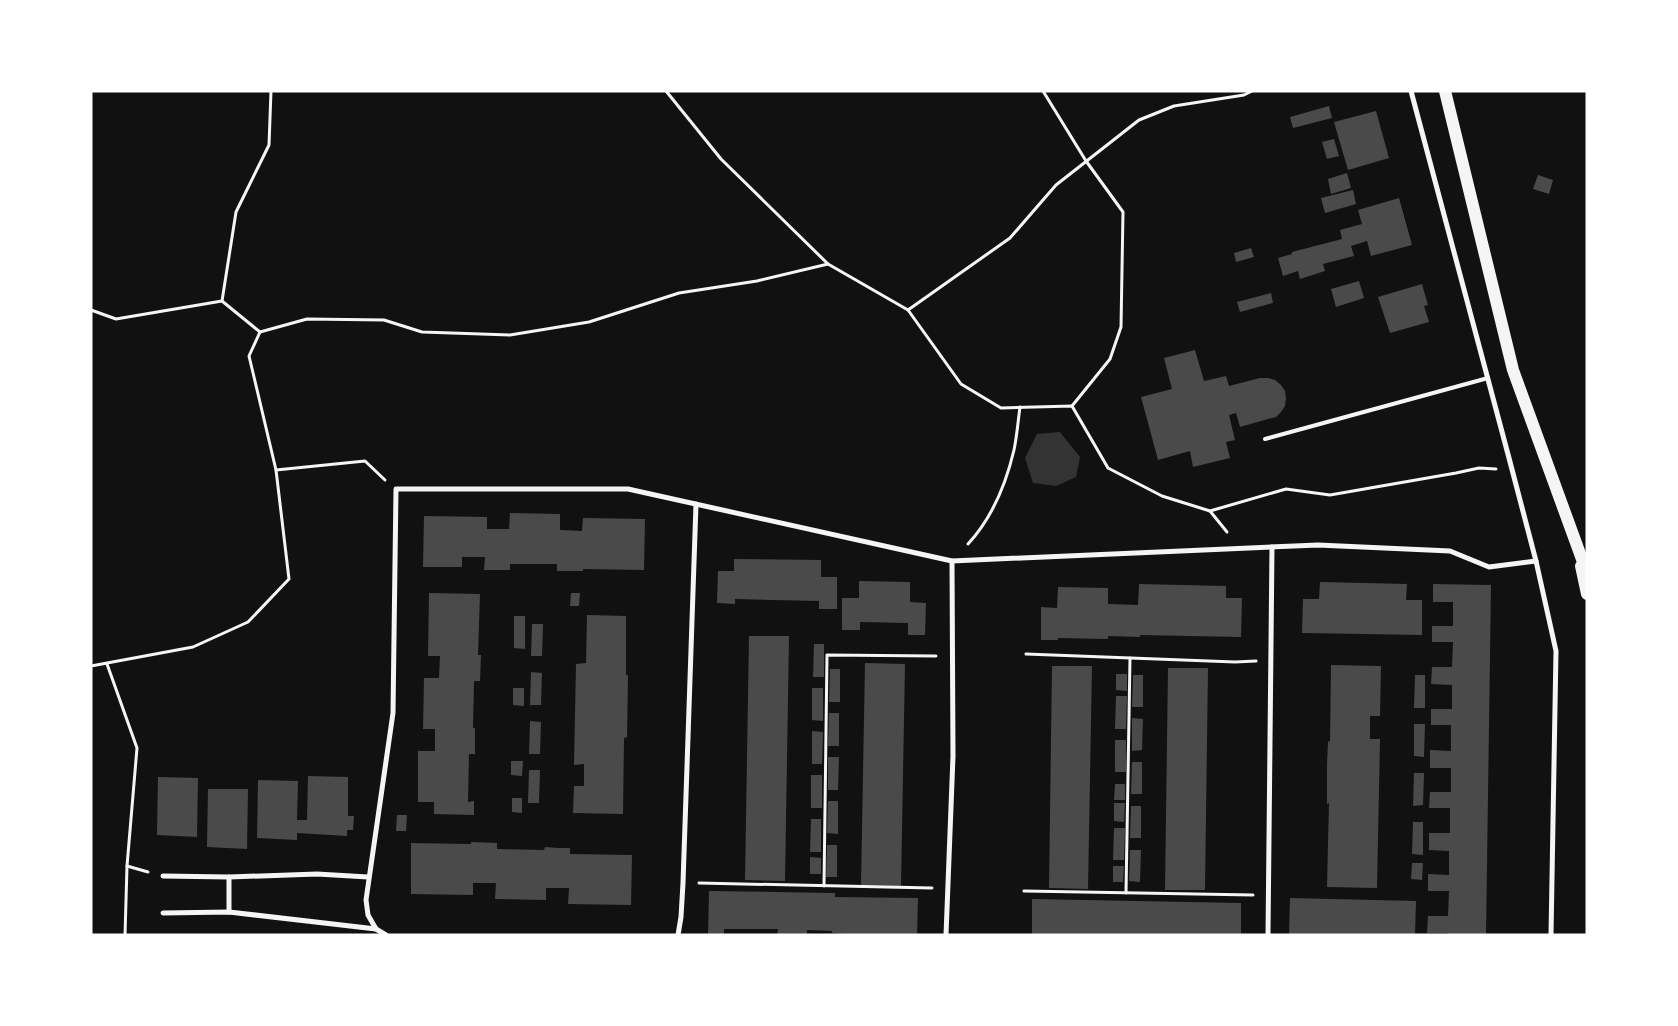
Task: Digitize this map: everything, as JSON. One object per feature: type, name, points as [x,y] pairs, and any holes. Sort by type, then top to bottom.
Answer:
[{"type":"main road","points":[[1445,91],[1514,370],[1587,573]]},
{"type":"main road","points":[[1576,544],[1587,594]]},
{"type":"street","points":[[1411,91],[1536,561],[1556,651],[1551,935]]},
{"type":"street","points":[[376,929],[368,915],[366,900],[393,713],[396,489],[628,489],[952,561],[1318,545],[1450,552],[1489,567],[1536,561]]},
{"type":"street","points":[[678,935],[683,883],[696,504]]},
{"type":"street","points":[[1268,935],[1272,547]]},
{"type":"street","points":[[946,935],[953,756],[952,561]]},
{"type":"street","points":[[163,876],[229,877],[318,874],[368,877]]},
{"type":"street","points":[[229,877],[229,912]]},
{"type":"street","points":[[163,914],[229,912],[376,929],[386,935]]},
{"type":"lane","points":[[1265,439],[1488,378]]},
{"type":"path","points":[[222,301],[236,212],[269,145],[272,91]]},
{"type":"path","points":[[666,91],[721,159],[828,264],[908,310],[961,384],[1001,408],[1072,406]]},
{"type":"path","points":[[1043,91],[1086,161],[1123,212],[1121,327],[1110,358],[1072,406]]},
{"type":"path","points":[[908,310],[1010,238],[1056,185],[1139,120],[1174,106],[1244,95],[1252,91]]},
{"type":"path","points":[[91,666],[193,647],[248,622],[289,579],[276,470],[249,356],[260,332],[307,319],[384,320],[422,332],[510,335],[588,322],[679,293],[757,282],[828,264]]},
{"type":"path","points":[[91,310],[116,319],[222,301],[260,332]]},
{"type":"path","points":[[1072,406],[1108,468],[1162,496],[1210,511],[1286,489],[1330,495],[1479,468],[1512,470]]},
{"type":"path","points":[[952,561],[977,534],[1000,497],[1014,449],[1020,407]]},
{"type":"path","points":[[276,470],[365,461],[396,489]]},
{"type":"path","points":[[1210,511],[1240,548]]},
{"type":"path","points":[[1026,654],[1235,662],[1272,660]]},
{"type":"path","points":[[824,886],[827,655],[952,656]]},
{"type":"path","points":[[1126,893],[1130,658]]},
{"type":"path","points":[[106,664],[137,748],[127,866],[125,935]]},
{"type":"path","points":[[683,883],[947,889]]},
{"type":"path","points":[[1024,891],[1268,896]]},
{"type":"shaded area","points":[[1060,432],[1080,457],[1076,477],[1056,486],[1033,483],[1025,458],[1037,434]]},
{"type":"building","points":[[1329,106],[1332,118],[1293,128],[1290,117]]},
{"type":"building","points":[[1376,111],[1389,158],[1348,170],[1334,122]]},
{"type":"building","points":[[1334,139],[1339,156],[1327,159],[1322,142]]},
{"type":"building","points":[[1347,173],[1351,188],[1331,194],[1328,179]]},
{"type":"building","points":[[1538,175],[1553,180],[1549,194],[1533,189]]},
{"type":"building","points":[[1353,190],[1356,204],[1325,213],[1321,198]]},
{"type":"building","points":[[1399,198],[1412,245],[1371,256],[1367,241],[1351,246],[1354,256],[1323,264],[1325,271],[1300,279],[1298,271],[1283,276],[1278,258],[1292,254],[1292,252],[1342,239],[1340,230],[1362,224],[1358,210]]},
{"type":"building","points":[[1251,248],[1254,257],[1236,262],[1234,253]]},
{"type":"building","points":[[1359,281],[1364,298],[1336,307],[1331,289]]},
{"type":"building","points":[[1422,284],[1428,305],[1424,306],[1429,322],[1390,333],[1378,297]]},
{"type":"building","points":[[1271,293],[1273,303],[1240,312],[1237,302]]},
{"type":"building","points":[[1195,350],[1204,381],[1226,376],[1229,386],[1260,378],[1268,378],[1275,380],[1281,385],[1285,391],[1286,398],[1285,406],[1276,417],[1240,427],[1236,413],[1229,415],[1235,440],[1226,442],[1230,458],[1193,467],[1190,451],[1158,460],[1141,397],[1172,389],[1164,358]]},
{"type":"building","points":[[510,513],[560,514],[560,530],[582,531],[583,518],[645,519],[644,570],[583,569],[583,571],[557,571],[557,564],[510,564],[510,570],[484,570],[485,557],[462,557],[462,567],[423,567],[424,516],[487,517],[487,529],[509,529]]},
{"type":"building","points":[[734,559],[821,560],[821,577],[837,577],[837,609],[819,609],[819,601],[735,599],[735,604],[717,603],[718,571],[734,571]]},
{"type":"building","points":[[859,581],[910,582],[910,602],[926,603],[925,635],[908,635],[908,623],[860,622],[860,630],[842,630],[842,598],[859,598]]},
{"type":"building","points":[[1320,582],[1407,584],[1406,600],[1422,600],[1422,635],[1302,633],[1303,599],[1319,599]]},
{"type":"building","points":[[1139,584],[1226,586],[1226,598],[1242,598],[1241,637],[1140,635],[1140,637],[1108,636],[1108,639],[1058,638],[1058,640],[1041,640],[1041,607],[1057,608],[1058,587],[1108,588],[1108,604],[1138,605]]},
{"type":"building","points":[[1433,584],[1491,585],[1486,935],[1427,933],[1428,916],[1448,916],[1449,891],[1428,891],[1428,874],[1449,875],[1449,851],[1429,850],[1429,833],[1450,833],[1450,808],[1429,808],[1430,792],[1451,792],[1451,768],[1430,768],[1430,750],[1451,751],[1451,725],[1431,725],[1431,709],[1452,709],[1452,685],[1431,684],[1432,667],[1452,667],[1453,642],[1432,642],[1432,626],[1453,626],[1453,602],[1433,602]]},
{"type":"building","points":[[429,593],[480,594],[478,655],[481,655],[480,681],[474,681],[473,728],[475,728],[475,754],[469,754],[468,802],[474,801],[474,815],[434,814],[434,802],[418,802],[418,751],[435,751],[435,729],[423,729],[424,678],[439,678],[440,656],[428,656]]},
{"type":"building","points":[[571,593],[580,593],[579,606],[570,606]]},
{"type":"building","points":[[587,615],[626,616],[626,675],[628,675],[627,738],[625,737],[624,739],[623,814],[573,813],[574,786],[584,786],[584,764],[574,765],[576,664],[586,663]]},
{"type":"building","points":[[514,616],[525,616],[525,649],[514,648]]},
{"type":"building","points":[[532,624],[543,624],[542,656],[531,656]]},
{"type":"building","points":[[749,636],[789,636],[785,881],[745,880]]},
{"type":"building","points":[[814,644],[824,644],[824,677],[813,677]]},
{"type":"building","points":[[865,663],[905,664],[901,886],[861,885]]},
{"type":"building","points":[[1331,665],[1381,666],[1380,716],[1370,716],[1370,739],[1380,739],[1377,888],[1327,887],[1329,803],[1327,804],[1327,764],[1328,742],[1330,741]]},
{"type":"building","points":[[1052,666],[1092,666],[1088,889],[1049,888]]},
{"type":"building","points":[[1168,668],[1208,668],[1205,890],[1165,890]]},
{"type":"building","points":[[830,669],[840,669],[840,702],[829,702]]},
{"type":"building","points":[[531,672],[542,673],[541,705],[530,705]]},
{"type":"building","points":[[1116,674],[1127,674],[1127,691],[1116,690]]},
{"type":"building","points":[[1133,675],[1143,675],[1143,707],[1132,707]]},
{"type":"building","points":[[1415,675],[1425,675],[1425,708],[1414,708]]},
{"type":"building","points":[[513,688],[524,688],[524,706],[513,705]]},
{"type":"building","points":[[812,688],[823,688],[823,721],[812,720]]},
{"type":"building","points":[[1116,696],[1127,696],[1126,729],[1115,729]]},
{"type":"building","points":[[829,713],[839,713],[839,746],[828,746]]},
{"type":"building","points":[[1132,718],[1143,719],[1142,750],[1132,751]]},
{"type":"building","points":[[530,721],[541,722],[540,754],[529,754]]},
{"type":"building","points":[[1414,724],[1425,724],[1424,757],[1414,756]]},
{"type":"building","points":[[812,731],[823,732],[822,764],[812,764]]},
{"type":"building","points":[[1115,740],[1126,740],[1126,772],[1115,772]]},
{"type":"building","points":[[828,757],[839,757],[838,790],[828,790]]},
{"type":"building","points":[[511,761],[523,761],[522,776],[511,775]]},
{"type":"building","points":[[1132,762],[1142,762],[1142,794],[1131,794]]},
{"type":"building","points":[[529,770],[540,770],[539,803],[528,803]]},
{"type":"building","points":[[1414,773],[1424,773],[1423,805],[1413,806]]},
{"type":"building","points":[[811,775],[822,775],[822,808],[811,808]]},
{"type":"building","points":[[308,776],[348,777],[348,816],[354,816],[353,830],[347,830],[347,836],[297,833],[297,840],[257,838],[258,780],[298,781],[297,820],[307,820]]},
{"type":"building","points":[[158,777],[198,778],[197,837],[157,835]]},
{"type":"building","points":[[1115,784],[1125,784],[1125,800],[1114,800]]},
{"type":"building","points":[[208,789],[248,789],[247,849],[207,847]]},
{"type":"building","points":[[512,798],[522,798],[522,813],[512,812]]},
{"type":"building","points":[[828,801],[838,801],[838,834],[827,833]]},
{"type":"building","points":[[1114,803],[1125,803],[1124,822],[1114,821]]},
{"type":"building","points":[[1131,806],[1141,806],[1141,838],[1130,838]]},
{"type":"building","points":[[397,815],[407,815],[406,831],[396,831]]},
{"type":"building","points":[[811,819],[821,819],[821,852],[810,852]]},
{"type":"building","points":[[1413,822],[1423,822],[1423,855],[1412,854]]},
{"type":"building","points":[[1114,828],[1125,828],[1124,860],[1113,860]]},
{"type":"building","points":[[471,842],[497,843],[497,849],[544,850],[545,847],[570,848],[570,854],[632,855],[631,905],[568,904],[569,888],[546,888],[546,900],[495,899],[496,883],[473,883],[473,895],[411,894],[411,843],[471,844]]},
{"type":"building","points":[[827,845],[837,845],[837,877],[826,877]]},
{"type":"building","points":[[1130,850],[1141,850],[1140,882],[1129,881]]},
{"type":"building","points":[[810,857],[821,858],[821,874],[810,874]]},
{"type":"building","points":[[1412,863],[1423,863],[1422,880],[1411,879]]},
{"type":"building","points":[[1113,866],[1124,866],[1123,882],[1113,882]]},
{"type":"building","points":[[709,891],[835,893],[835,897],[918,898],[917,935],[860,935],[807,930],[807,935],[777,935],[778,929],[724,929],[724,935],[708,935]]},
{"type":"building","points":[[1290,898],[1416,901],[1415,935],[1289,935]]},
{"type":"building","points":[[1032,899],[1241,903],[1241,935],[1032,935]]}]
